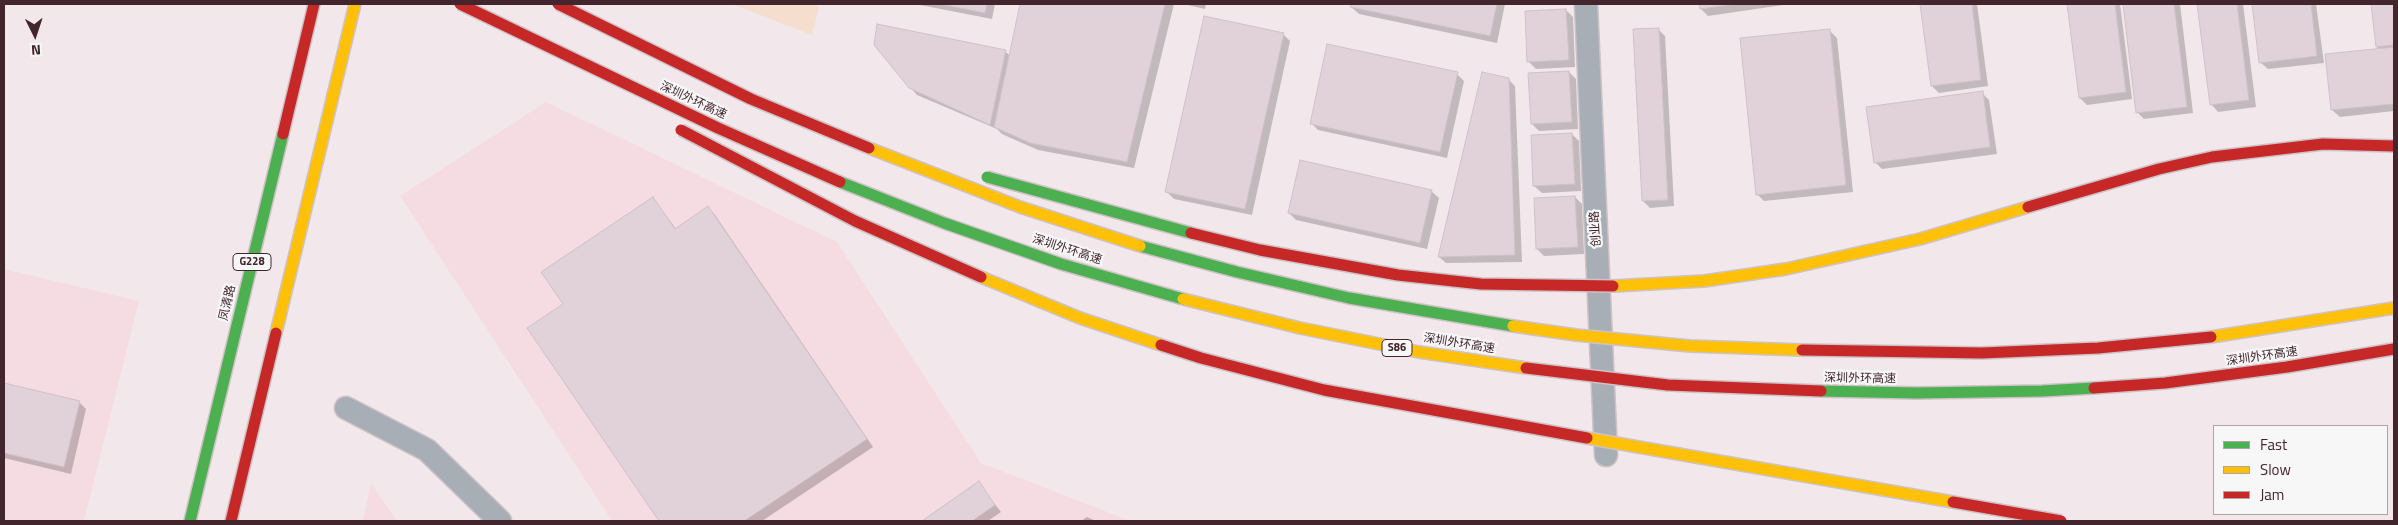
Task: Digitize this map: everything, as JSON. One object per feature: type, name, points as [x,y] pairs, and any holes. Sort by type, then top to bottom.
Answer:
[{"type":"highway","name":"凤清路","points":[[190,521],[314,4]]},
{"type":"highway","points":[[231,521],[355,4]]},
{"type":"highway","name":"深圳外环高速","points":[[460,4],[766,150],[885,200],[1003,244],[1112,280],[1189,301],[1308,330],[1419,352],[1543,371],[1668,385],[1917,394],[2042,391],[2165,382],[2287,367],[2394,350]]},
{"type":"highway","name":"深圳外环高速","points":[[558,4],[751,99],[913,167],[1020,207],[1182,258],[1293,286],[1396,308],[1576,335],[1749,349],[1866,353],[1982,353],[2098,348],[2213,337],[2394,308]]},
{"type":"highway","points":[[496,22],[595,82]]},
{"type":"highway","points":[[809,124],[938,163]]},
{"type":"highway","points":[[670,125],[855,221],[946,263],[1080,318],[1201,358],[1299,384],[1390,404],[2062,521]]},
{"type":"highway","points":[[975,174],[1180,230],[1315,261],[1454,282],[1537,287],[1594,287],[1704,281],[1840,258],[1920,238],[2150,172],[2212,157],[2323,144],[2394,146]]},
{"type":"street","name":"创业路","points":[[1586,4],[1606,455]]},
{"type":"street","points":[[346,408],[427,450],[500,521]]},
{"type":"shaded area","points":[[732,4],[815,4],[819,8],[812,35]]},
{"type":"shaded area","points":[[546,102],[837,242],[981,463],[1131,521],[612,521],[400,196]]},
{"type":"shaded area","points":[[4,269],[139,301],[84,521],[4,521]]},
{"type":"shaded area","points":[[371,483],[397,521],[363,521]]},
{"type":"building","points":[[940,4],[987,4],[985,13]]},
{"type":"building","points":[[1020,4],[1165,4],[1127,162],[1030,143],[994,127]]},
{"type":"building","points":[[1351,4],[1497,4],[1490,36],[1350,7]]},
{"type":"building","points":[[1699,4],[1737,4],[1700,9]]},
{"type":"building","points":[[1920,4],[1972,4],[1981,80],[1931,86]]},
{"type":"building","points":[[2067,4],[2115,4],[2126,92],[2079,98]]},
{"type":"building","points":[[2123,4],[2174,4],[2187,107],[2136,113]]},
{"type":"building","points":[[2197,4],[2237,4],[2249,100],[2210,105]]},
{"type":"building","points":[[2252,4],[2311,4],[2317,56],[2259,63]]},
{"type":"building","points":[[2371,4],[2394,4],[2394,45],[2376,47]]},
{"type":"building","points":[[1566,9],[1569,60],[1527,62],[1525,11]]},
{"type":"building","points":[[1204,16],[1284,33],[1245,209],[1165,192]]},
{"type":"building","points":[[877,24],[1006,50],[990,125],[909,88],[874,45]]},
{"type":"building","points":[[1659,28],[1668,200],[1642,201],[1633,29]]},
{"type":"building","points":[[1830,29],[1846,185],[1756,195],[1740,38]]},
{"type":"building","points":[[1327,44],[1458,72],[1440,152],[1310,124]]},
{"type":"building","points":[[2394,47],[2394,104],[2331,110],[2325,54]]},
{"type":"building","points":[[1569,71],[1572,122],[1531,124],[1528,73]]},
{"type":"building","points":[[1482,72],[1509,78],[1515,255],[1438,257]]},
{"type":"building","points":[[1983,91],[1990,147],[1874,163],[1866,107]]},
{"type":"building","points":[[1572,133],[1575,184],[1533,186],[1531,135]]},
{"type":"building","points":[[1300,160],[1432,190],[1420,243],[1288,213]]},
{"type":"building","points":[[1575,196],[1578,247],[1536,249],[1534,198]]},
{"type":"building","points":[[653,197],[675,229],[708,206],[867,439],[744,521],[659,521],[527,328],[563,304],[541,272]]},
{"type":"building","points":[[4,383],[80,401],[64,467],[4,453]]},
{"type":"building","points":[[979,481],[995,505],[972,521],[922,521]]},
{"type":"traffic: fast","points":[[190,521],[283,134]]},
{"type":"traffic: fast","points":[[987,177],[1191,233]]},
{"type":"traffic: fast","points":[[840,182],[944,223],[1061,264],[1183,299]]},
{"type":"traffic: fast","points":[[1140,246],[1237,272],[1349,298],[1513,326]]},
{"type":"traffic: fast","points":[[1821,391],[1917,393],[2042,391],[2094,388]]},
{"type":"traffic: slow","points":[[276,333],[355,4]]},
{"type":"traffic: slow","points":[[869,148],[1020,207],[1140,246]]},
{"type":"traffic: slow","points":[[1613,286],[1704,281],[1786,269],[1920,239],[2028,207]]},
{"type":"traffic: slow","points":[[981,277],[1080,318],[1161,345]]},
{"type":"traffic: slow","points":[[1183,299],[1300,328],[1419,352],[1526,368]]},
{"type":"traffic: slow","points":[[2211,337],[2394,308]]},
{"type":"traffic: slow","points":[[1513,326],[1576,335],[1690,346],[1802,350]]},
{"type":"traffic: slow","points":[[1587,438],[1953,502]]},
{"type":"traffic: jam","points":[[283,134],[314,4]]},
{"type":"traffic: jam","points":[[460,4],[718,128],[840,182]]},
{"type":"traffic: jam","points":[[558,4],[751,99],[869,148]]},
{"type":"traffic: jam","points":[[681,130],[855,221],[981,277]]},
{"type":"traffic: jam","points":[[2028,207],[2159,169],[2212,157],[2323,144],[2394,146]]},
{"type":"traffic: jam","points":[[1191,233],[1260,250],[1398,275],[1481,284],[1613,286]]},
{"type":"traffic: jam","points":[[231,521],[276,333]]},
{"type":"traffic: jam","points":[[1802,350],[1982,353],[2098,348],[2211,337]]},
{"type":"traffic: jam","points":[[1161,345],[1201,358],[1324,390],[1587,438]]},
{"type":"traffic: jam","points":[[2094,388],[2165,383],[2287,367],[2394,349]]},
{"type":"traffic: jam","points":[[1526,368],[1668,385],[1821,391]]},
{"type":"traffic: jam","points":[[1953,502],[2061,521]]}]
